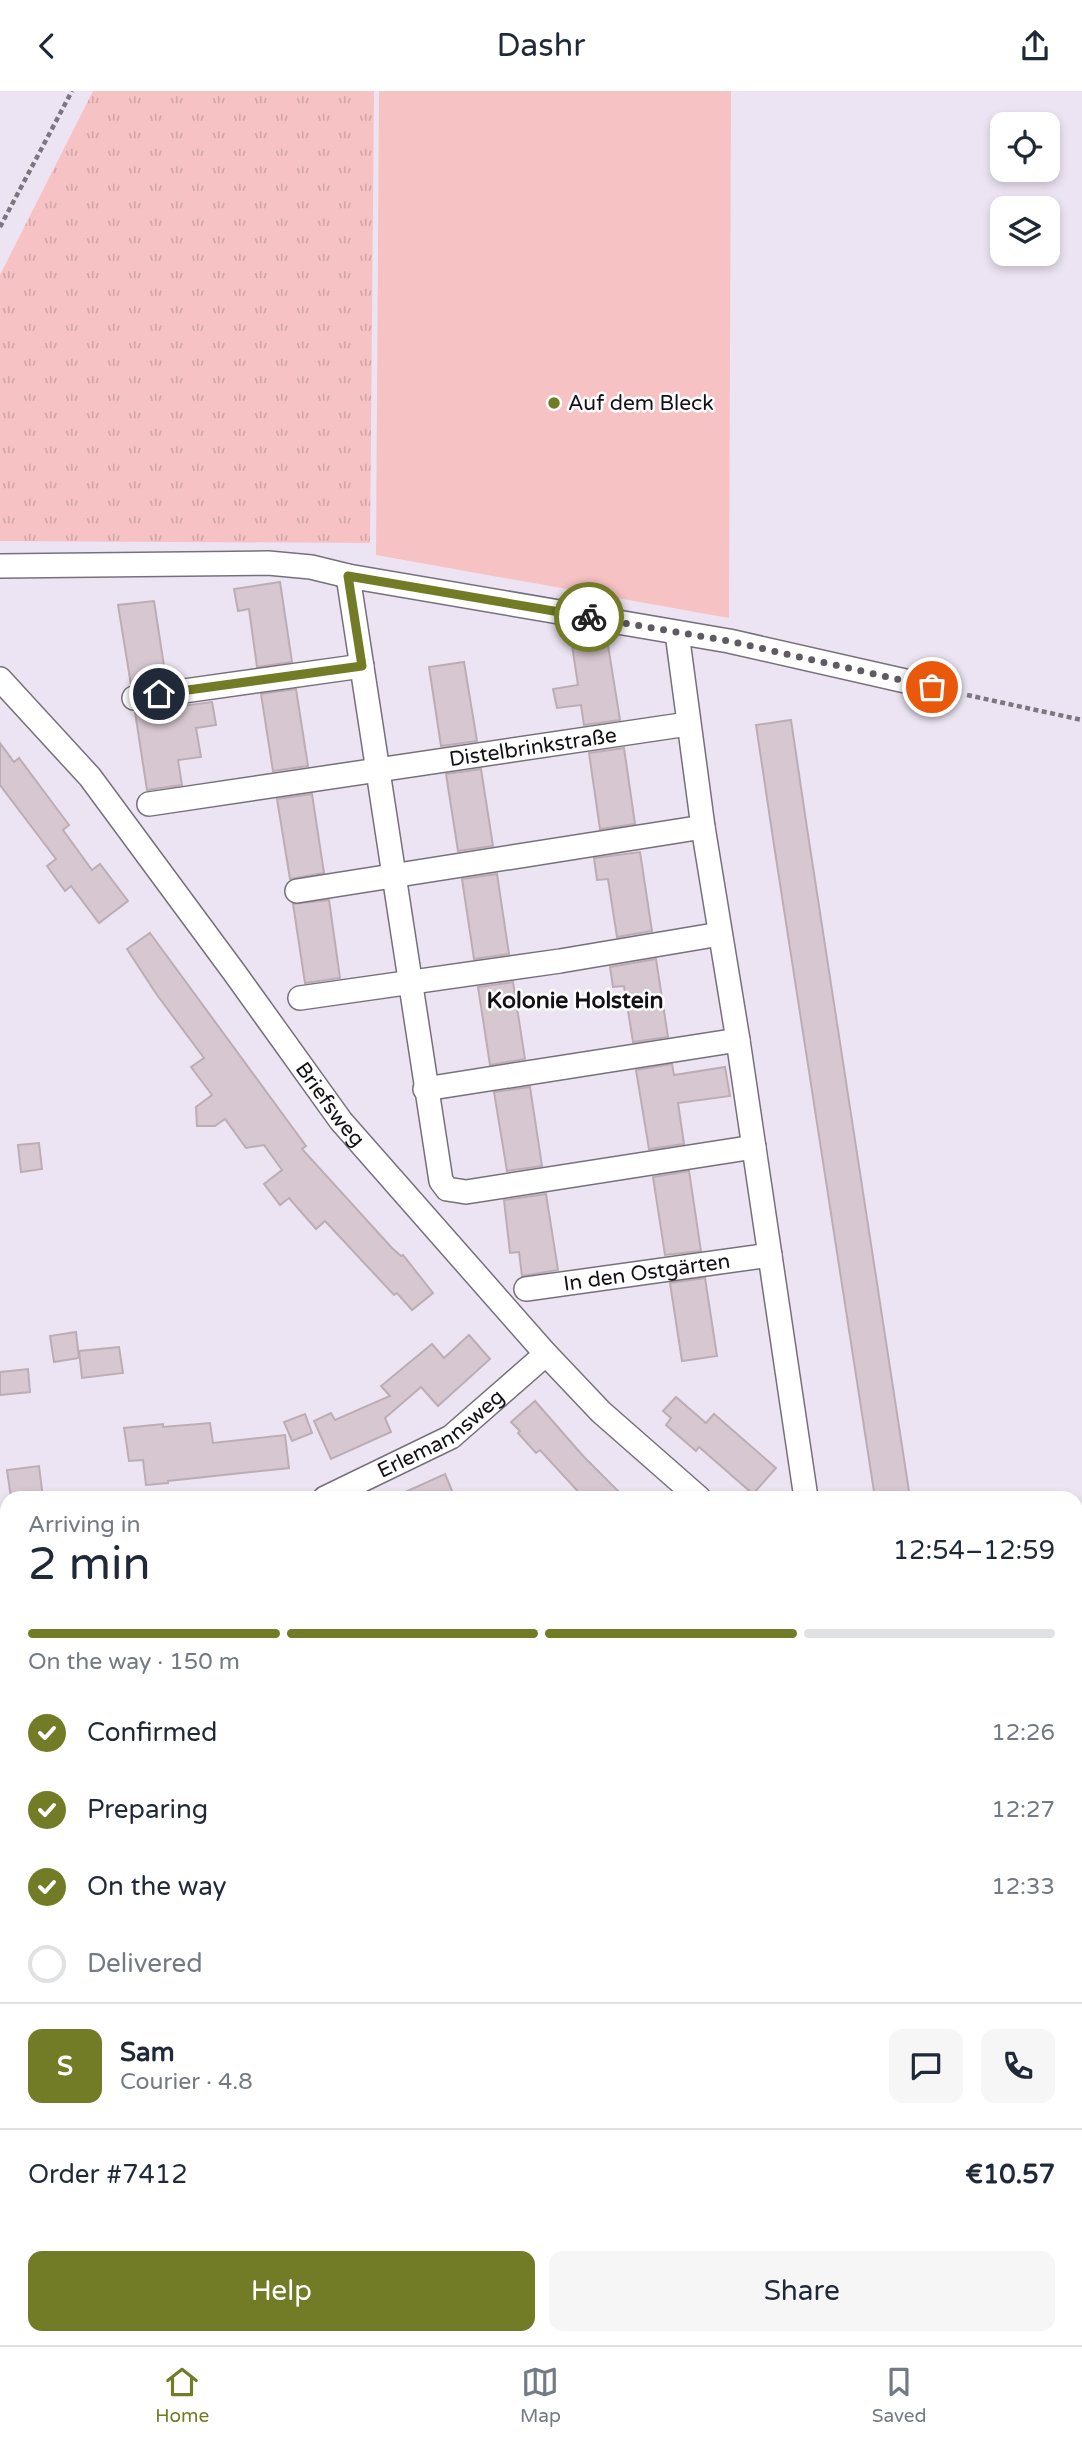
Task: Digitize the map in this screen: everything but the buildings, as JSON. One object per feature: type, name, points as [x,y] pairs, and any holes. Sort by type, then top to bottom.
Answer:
[{"type":"street","points":[[0,566],[268,563],[311,567],[348,576],[834,663],[945,690]]},
{"type":"street","points":[[348,576],[441,1181],[447,1189],[466,1192],[754,1147]]},
{"type":"street","points":[[677,633],[703,827],[738,1039],[805,1491]]},
{"type":"street","points":[[134,698],[362,666]]},
{"type":"street","name":"Briefsweg","points":[[0,679],[90,777],[341,1121],[546,1354],[601,1412],[689,1491]]},
{"type":"street","name":"Distelbrinkstraße","points":[[149,804],[688,724]]},
{"type":"street","points":[[296,891],[703,827]]},
{"type":"street","points":[[300,998],[560,961],[720,934]]},
{"type":"street","points":[[425,1089],[738,1039]]},
{"type":"street","name":"In den Ostgärten","points":[[526,1289],[770,1255]]},
{"type":"street","name":"Erlemannsweg","points":[[339,1491],[451,1437],[546,1354]]},
{"type":"path","points":[[0,227],[72,91]]},
{"type":"path","points":[[945,690],[1082,720]]},
{"type":"green space","points":[[93,91],[374,91],[370,543],[0,541],[0,275]]},
{"type":"green space","name":"Auf dem Bleck","points":[[379,91],[731,91],[729,618],[376,555]]},
{"type":"way so far","points":[[589,617],[729,641],[932,687]]},
{"type":"place","name":"Auf dem Bleck","points":[[554,403]]},
{"type":"district","name":"Kolonie Holstein","points":[[575,1000]]},
{"type":"route","points":[[159,694],[362,666],[348,576],[589,617]]}]
